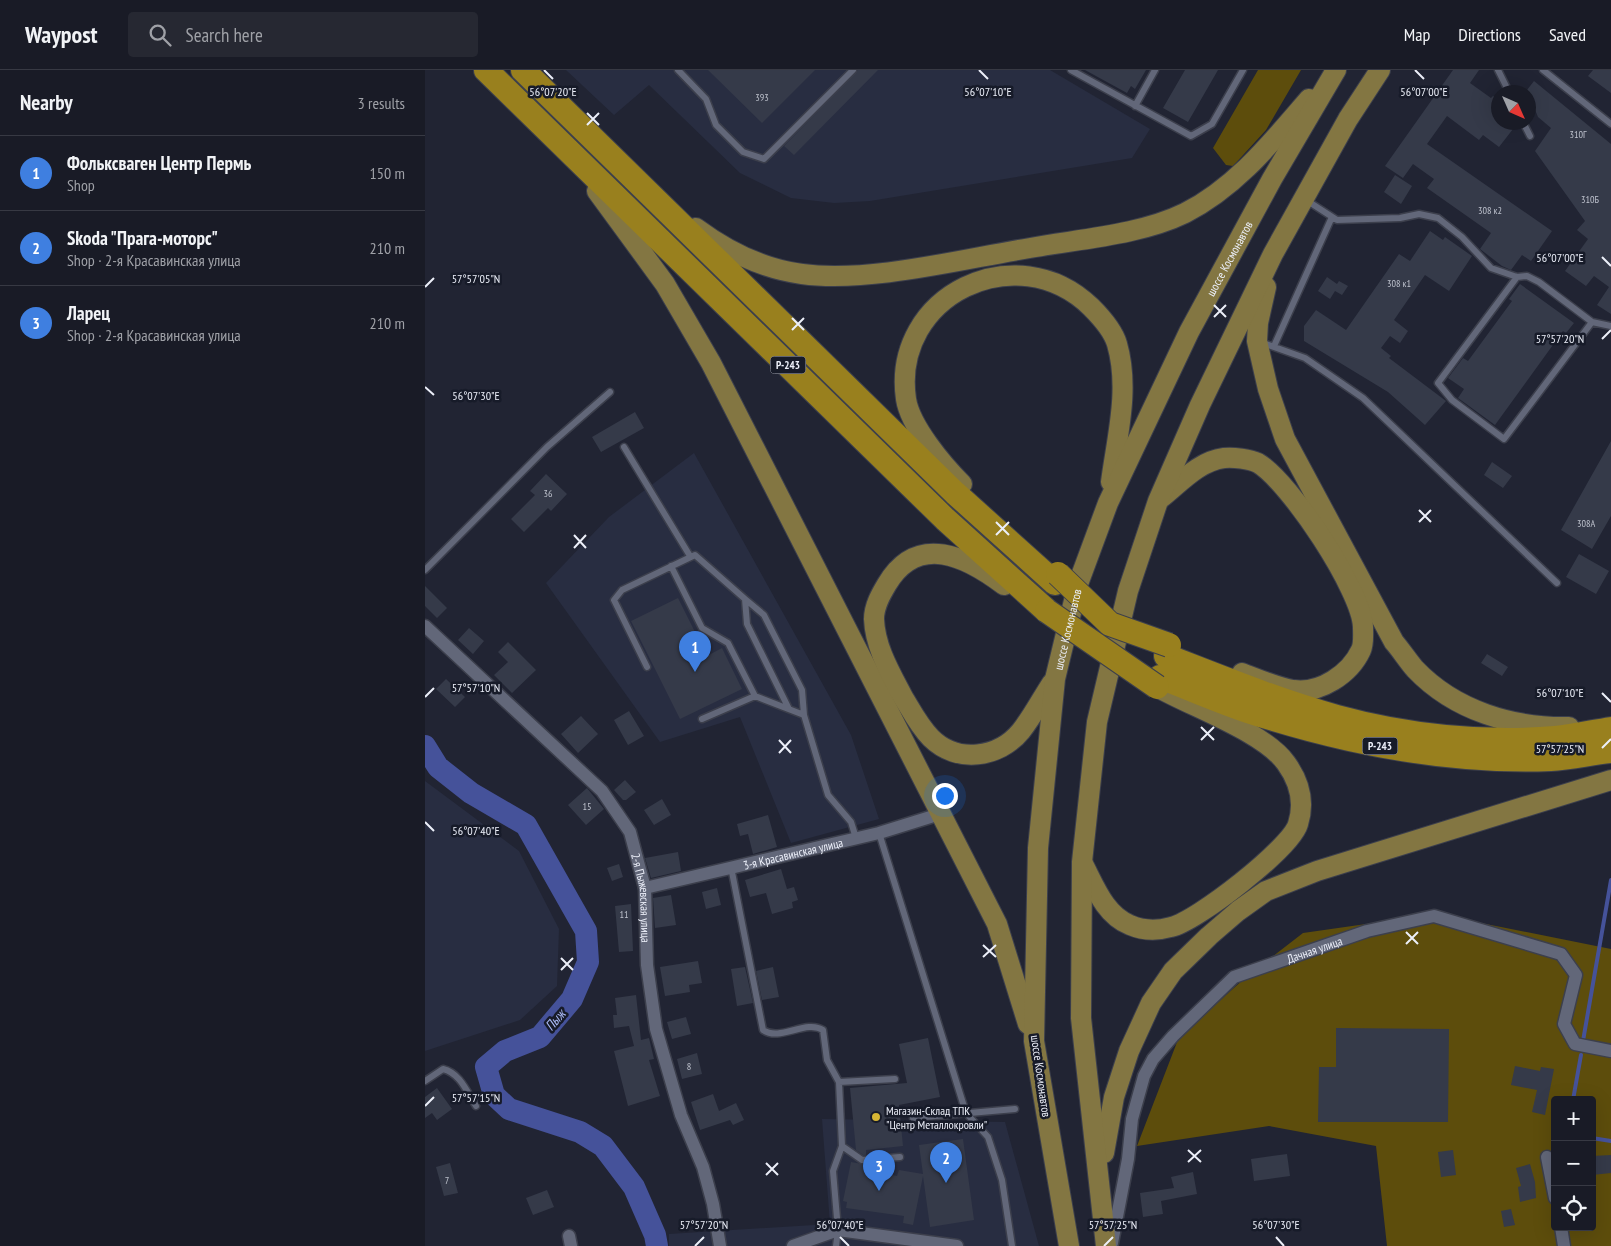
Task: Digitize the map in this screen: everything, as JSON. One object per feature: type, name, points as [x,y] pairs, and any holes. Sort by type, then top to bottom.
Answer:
[{"type":"highway","name":"Р-243","points":[[486,70],[531,116],[1046,616],[1102,648],[1255,691],[1338,717],[1406,731],[1481,738],[1554,738],[1611,729]]},
{"type":"highway","name":"Р-243","points":[[523,70],[955,493],[1110,624],[1163,666],[1247,711],[1338,737],[1399,750],[1480,758],[1552,759],[1611,751]]},
{"type":"main road","points":[[607,154],[716,243],[747,259],[802,274],[859,274],[1121,232],[1183,214],[1205,202],[1239,175],[1336,70]]},
{"type":"main road","name":"шоссе Космонавтов","points":[[1069,1246],[1034,1042],[1038,848],[1055,679],[1078,584],[1108,503],[1189,332],[1272,179],[1336,70]]},
{"type":"main road","points":[[1106,1246],[1081,1018],[1082,862],[1097,722],[1128,591],[1158,501],[1200,405],[1273,254],[1303,198],[1380,70]]},
{"type":"main road","points":[[531,116],[606,201],[665,284],[711,363],[997,924],[1034,1042]]},
{"type":"main road","points":[[1273,254],[1258,323],[1265,343],[1268,389],[1285,439],[1394,642],[1415,669],[1456,700],[1499,719],[1547,727],[1611,722]]},
{"type":"main road","points":[[1057,578],[945,467],[924,438],[907,401],[905,374],[909,348],[926,319],[946,297],[973,283],[1004,274],[1032,277],[1057,284],[1081,298],[1102,318],[1117,341],[1123,369],[1123,401],[1108,503]]},
{"type":"main road","points":[[1158,501],[1209,461],[1226,458],[1256,462],[1270,472],[1289,492],[1325,544],[1356,600],[1363,626],[1362,648],[1351,667],[1332,681],[1309,688],[1294,690],[1264,681],[1163,666]]},
{"type":"main road","points":[[1046,616],[984,570],[961,558],[935,552],[913,558],[894,573],[879,597],[874,618],[885,663],[912,713],[931,738],[949,750],[970,755],[989,754],[1004,746],[1021,732],[1055,679]]},
{"type":"main road","points":[[1082,862],[1104,904],[1116,916],[1130,925],[1149,930],[1173,927],[1190,918],[1258,870],[1285,846],[1298,825],[1301,802],[1297,781],[1285,762],[1272,749],[1163,666]]},
{"type":"main road","points":[[1100,1183],[1105,1137],[1114,1096],[1129,1051],[1151,1003],[1173,971],[1209,936],[1238,912],[1266,891],[1317,871],[1611,780]]},
{"type":"street","name":"2-я Пыжевская улица","points":[[425,626],[602,791],[629,832],[645,888],[647,965],[656,1029],[681,1115],[703,1167],[713,1204],[720,1246]]},
{"type":"street","name":"3-я Красавинская улица","points":[[645,888],[879,832],[940,814]]},
{"type":"street","name":"Дачная улица","points":[[1111,1246],[1128,1159],[1132,1119],[1144,1076],[1153,1059],[1173,1036],[1235,976],[1367,931],[1434,916],[1561,954],[1576,975],[1564,1024],[1570,1036],[1575,1044],[1611,1051]]},
{"type":"street","points":[[1547,1157],[1553,1186]]},
{"type":"street","points":[[793,1246],[838,1230],[957,1246]]},
{"type":"street","points":[[1562,1231],[1564,1246]]},
{"type":"lane","points":[[678,70],[706,99],[716,125],[743,152],[765,159],[853,70]]},
{"type":"lane","points":[[1135,106],[1155,70]]},
{"type":"lane","points":[[1076,71],[1191,136],[1211,124],[1243,70]]},
{"type":"lane","points":[[1499,70],[1506,85]]},
{"type":"lane","points":[[1543,70],[1611,124]]},
{"type":"lane","points":[[1527,130],[1530,136]]},
{"type":"lane","points":[[1303,198],[1337,220],[1400,218],[1419,214],[1438,218],[1462,237],[1491,268],[1517,277],[1527,276],[1539,282],[1592,322],[1611,326]]},
{"type":"lane","points":[[1332,217],[1282,324],[1265,343],[1305,358],[1363,398],[1557,583]]},
{"type":"lane","points":[[1517,277],[1438,383],[1452,400],[1504,439],[1592,322]]},
{"type":"lane","points":[[425,570],[547,447],[610,392]]},
{"type":"lane","points":[[624,447],[691,556]]},
{"type":"lane","points":[[647,667],[614,600],[622,590],[691,556],[699,557],[764,615],[802,690],[804,715],[828,795],[848,818],[855,838]]},
{"type":"lane","points":[[671,566],[702,628],[728,643],[755,696],[804,715]]},
{"type":"lane","points":[[745,599],[747,624],[789,709]]},
{"type":"lane","points":[[703,719],[755,696]]},
{"type":"lane","points":[[879,832],[966,1113],[988,1137],[1002,1180],[1012,1246]]},
{"type":"lane","points":[[731,867],[763,1030],[773,1033],[818,1027],[823,1030],[827,1060],[839,1082],[842,1146],[833,1171],[838,1230],[836,1246]]},
{"type":"lane","points":[[425,1081],[443,1069],[450,1071],[457,1075],[475,1106]]},
{"type":"lane","points":[[839,1082],[895,1079]]},
{"type":"lane","points":[[913,1118],[1015,1108]]},
{"type":"lane","points":[[842,1146],[862,1160],[900,1157]]},
{"type":"shaded area","points":[[566,70],[1050,70],[1150,129],[1132,158],[870,201],[834,203],[791,198],[740,173],[649,85],[614,115]]},
{"type":"shaded area","points":[[1258,70],[1301,70],[1266,130],[1233,166],[1226,165],[1213,148]]},
{"type":"shaded area","points":[[694,453],[851,735],[879,819],[791,843],[740,717],[660,742],[546,583],[609,517]]},
{"type":"shaded area","points":[[425,781],[519,851],[559,929],[557,986],[520,1020],[425,1051]]},
{"type":"shaded area","points":[[1436,914],[1611,949],[1611,1246],[1387,1246],[1376,1146],[1269,1126],[1137,1146],[1179,1037],[1245,978],[1303,933]]},
{"type":"shaded area","points":[[822,1119],[1005,1122],[1039,1246],[669,1246],[669,1234],[830,1224]]},
{"type":"building","points":[[708,70],[815,70],[762,123]]},
{"type":"building","points":[[858,70],[878,70],[794,155],[784,146]]},
{"type":"building","points":[[1085,70],[1146,70],[1135,89],[1131,86],[1127,93]]},
{"type":"building","points":[[1185,70],[1218,70],[1188,122],[1163,108]]},
{"type":"building","points":[[1453,70],[1479,70],[1470,83],[1491,98],[1491,130],[1512,130],[1499,147],[1483,135],[1479,140],[1447,116],[1427,144],[1552,231],[1531,261],[1522,255],[1511,270],[1502,266],[1480,249],[1491,233],[1427,188],[1434,179],[1413,164],[1403,178],[1385,166]]},
{"type":"building","points":[[1593,70],[1611,70],[1611,93],[1588,76]]},
{"type":"building","points":[[1534,81],[1611,144],[1611,314],[1597,305],[1609,287],[1594,276],[1586,286],[1565,271],[1588,239],[1577,230],[1585,221],[1535,151],[1551,128],[1538,117],[1536,112],[1536,85],[1531,85]]},
{"type":"building","points":[[1395,175],[1412,186],[1401,204],[1384,192]]},
{"type":"building","points":[[1430,231],[1443,240],[1445,237],[1472,256],[1449,291],[1425,275],[1394,320],[1408,331],[1400,343],[1390,336],[1381,348],[1391,356],[1389,358],[1446,401],[1425,425],[1388,392],[1304,341],[1304,326],[1316,310],[1346,330],[1399,254],[1410,261]]},
{"type":"building","points":[[1327,277],[1337,284],[1339,281],[1348,286],[1342,295],[1335,291],[1330,299],[1318,291]]},
{"type":"building","points":[[1520,284],[1574,323],[1566,333],[1563,331],[1495,425],[1458,398],[1464,389],[1448,378],[1463,358],[1468,361],[1512,301],[1509,299]]},
{"type":"building","points":[[635,412],[644,428],[601,452],[592,437]]},
{"type":"building","points":[[1611,441],[1611,516],[1592,549],[1561,530]]},
{"type":"building","points":[[1492,462],[1512,476],[1503,488],[1484,475]]},
{"type":"building","points":[[546,474],[567,494],[551,511],[548,508],[524,532],[511,519],[535,495],[530,491]]},
{"type":"building","points":[[1579,554],[1609,571],[1596,594],[1566,577]]},
{"type":"building","points":[[425,586],[447,608],[437,618],[425,606]]},
{"type":"building","points":[[678,598],[707,656],[722,648],[742,689],[680,719],[631,621]]},
{"type":"building","points":[[469,628],[484,641],[473,654],[458,640]]},
{"type":"building","points":[[508,642],[536,670],[512,693],[494,675],[508,662],[498,652]]},
{"type":"building","points":[[1487,654],[1508,667],[1502,676],[1481,663]]},
{"type":"building","points":[[446,679],[465,697],[455,707],[436,689]]},
{"type":"building","points":[[629,711],[644,736],[628,745],[614,720]]},
{"type":"building","points":[[581,716],[598,734],[578,753],[561,734]]},
{"type":"building","points":[[625,780],[636,792],[626,800],[623,800],[614,790]]},
{"type":"building","points":[[587,788],[604,809],[586,825],[568,805]]},
{"type":"building","points":[[662,799],[671,815],[654,825],[644,810]]},
{"type":"building","points":[[768,815],[777,847],[753,854],[748,834],[740,836],[737,824]]},
{"type":"building","points":[[678,852],[681,871],[651,878],[645,858]]},
{"type":"building","points":[[619,864],[623,877],[612,881],[607,868]]},
{"type":"building","points":[[781,869],[787,889],[794,887],[798,900],[792,902],[793,908],[772,914],[766,893],[750,897],[745,880]]},
{"type":"building","points":[[717,888],[721,905],[706,909],[702,892]]},
{"type":"building","points":[[671,895],[676,925],[655,928],[653,898]]},
{"type":"building","points":[[631,904],[633,951],[619,952],[615,906]]},
{"type":"building","points":[[698,961],[702,983],[689,985],[690,992],[665,996],[660,967]]},
{"type":"building","points":[[745,967],[753,1003],[737,1006],[731,969]]},
{"type":"building","points":[[773,967],[779,997],[762,1000],[756,971]]},
{"type":"building","points":[[636,995],[641,1040],[649,1038],[654,1059],[649,1060],[660,1096],[628,1106],[614,1051],[634,1046],[629,1026],[614,1028],[613,1015],[617,1015],[615,998]]},
{"type":"building","points":[[686,1017],[691,1034],[672,1039],[667,1022]]},
{"type":"building","points":[[1336,1028],[1449,1029],[1448,1122],[1318,1122],[1319,1067],[1336,1067]]},
{"type":"building","points":[[928,1038],[940,1097],[899,1105],[903,1146],[866,1150],[866,1155],[863,1155],[856,1150],[850,1088],[907,1083],[899,1044]]},
{"type":"building","points":[[697,1053],[702,1074],[682,1079],[677,1059]]},
{"type":"building","points":[[1515,1066],[1540,1071],[1541,1067],[1554,1069],[1545,1115],[1532,1112],[1537,1090],[1511,1085]]},
{"type":"building","points":[[437,1088],[452,1109],[437,1120],[432,1113],[425,1118],[425,1097]]},
{"type":"building","points":[[713,1094],[719,1111],[736,1103],[744,1120],[733,1125],[730,1120],[700,1130],[691,1102]]},
{"type":"building","points":[[963,1139],[974,1220],[930,1227],[923,1176],[913,1225],[903,1223],[904,1216],[846,1208],[847,1202],[843,1201],[851,1162],[868,1165],[868,1170],[897,1176],[899,1170],[923,1174],[919,1145]]},
{"type":"building","points":[[1453,1150],[1456,1175],[1441,1177],[1438,1152]]},
{"type":"building","points":[[1287,1154],[1290,1176],[1254,1181],[1251,1159]]},
{"type":"building","points":[[1611,1155],[1611,1173],[1596,1175],[1596,1156]]},
{"type":"building","points":[[450,1163],[458,1193],[444,1196],[436,1167]]},
{"type":"building","points":[[1530,1164],[1535,1182],[1536,1198],[1520,1202],[1518,1187],[1521,1186],[1516,1168]]},
{"type":"building","points":[[1193,1172],[1197,1194],[1161,1201],[1163,1214],[1143,1217],[1140,1193],[1174,1188],[1171,1177]]},
{"type":"building","points":[[547,1190],[554,1207],[533,1215],[526,1198]]},
{"type":"building","points":[[1511,1209],[1515,1225],[1504,1227],[1501,1211]]},
{"type":"waterway","name":"Пыж","points":[[425,746],[438,767],[471,793],[526,825],[586,931],[588,962],[572,999],[540,1037],[505,1051],[486,1067],[494,1095],[509,1109],[580,1132],[603,1146],[634,1187],[655,1235],[657,1246]]},
{"type":"waterway","points":[[1583,1041],[1611,880]]},
{"type":"waterway","points":[[1574,1096],[1581,1055]]},
{"type":"waterway","points":[[1596,1139],[1611,1141]]},
{"type":"place","name":"Фольксваген Центр Пермь","points":[[695,672]]},
{"type":"place","name":"Магазин-Склад ТПК \"Центр Металлокровли\"","points":[[876,1117]]},
{"type":"place","name":"Skoda \"Прага-моторс\"","points":[[946,1183]]},
{"type":"place","name":"Ларец","points":[[879,1191]]}]
